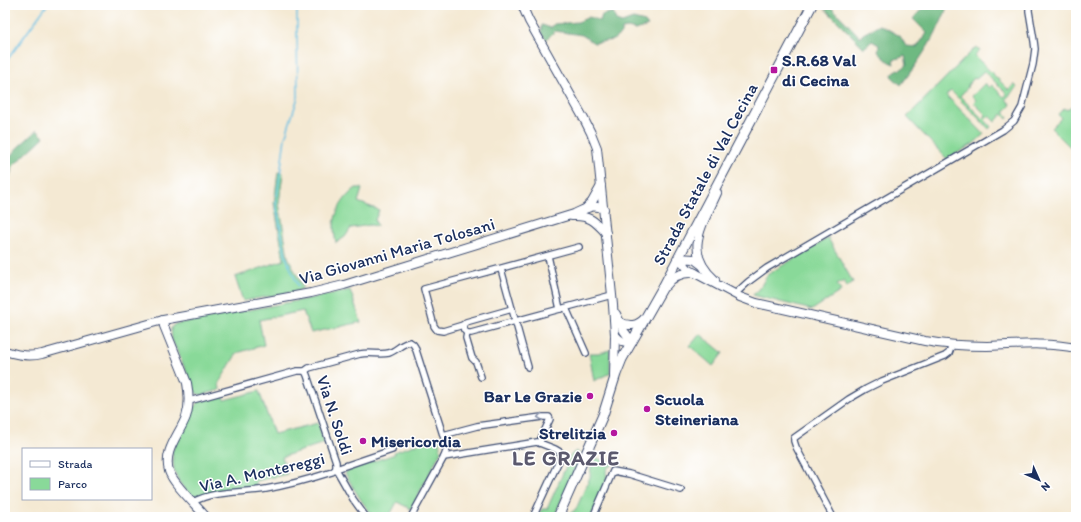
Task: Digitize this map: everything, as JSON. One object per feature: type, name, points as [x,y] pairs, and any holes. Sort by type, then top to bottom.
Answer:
[{"type":"main road","points":[[522,5],[529,21],[591,133],[597,151],[612,295],[617,316],[624,331],[632,342],[624,342],[615,335]]},
{"type":"main road","name":"Strada Statale di Val Cecina","points":[[558,517],[603,415],[622,360],[649,315],[812,5]]},
{"type":"main road","points":[[727,166],[717,194],[700,230],[698,243],[699,255],[706,271],[727,289]]},
{"type":"main road","points":[[587,208],[601,186]]},
{"type":"main road","name":"Via Giovanni Maria Tolosani","points":[[5,351],[19,355],[39,355],[163,320],[338,287],[574,214],[591,206],[604,209]]},
{"type":"main road","name":"Via Giovanni Maria Tolosani","points":[[567,216],[585,217],[593,215],[604,209]]},
{"type":"main road","points":[[585,217],[592,220],[606,232]]},
{"type":"main road","points":[[679,258],[694,259],[703,265]]},
{"type":"main road","points":[[679,258],[695,273],[747,300],[772,307],[925,341],[952,345],[1042,345],[1076,348]]},
{"type":"main road","points":[[659,295],[666,285],[674,278],[686,273],[695,273]]},
{"type":"main road","points":[[614,305],[614,381]]},
{"type":"main road","points":[[620,322],[627,325],[634,325],[640,323],[649,315]]},
{"type":"main road","points":[[163,320],[164,326],[187,383],[189,401],[186,417],[170,449],[168,464],[169,472],[175,483],[206,517]]},
{"type":"street","points":[[735,294],[767,268],[1003,130],[1014,121],[1022,107],[1034,57],[1034,41],[1029,5]]},
{"type":"street","points":[[512,309],[469,321],[463,325],[443,331],[437,330],[434,326],[424,289],[579,247]]},
{"type":"street","points":[[548,256],[563,308],[586,353]]},
{"type":"street","points":[[500,269],[528,367]]},
{"type":"street","points":[[467,333],[612,295]]},
{"type":"street","points":[[463,325],[464,330],[467,333],[466,338],[472,358],[476,362],[481,377]]},
{"type":"street","points":[[189,401],[297,371],[305,371],[308,368],[362,353],[388,353],[407,342],[411,342],[415,347],[443,435],[446,449],[444,457],[411,517]]},
{"type":"street","points":[[833,517],[796,447],[794,438],[862,391],[882,381],[945,356],[949,353],[952,345]]},
{"type":"street","name":"Via N. Soldi","points":[[305,371],[328,438],[336,464],[336,469],[353,499],[366,517]]},
{"type":"street","points":[[443,435],[486,424],[549,416],[550,419],[539,443]]},
{"type":"street","points":[[444,457],[539,443],[555,448],[562,454],[533,517]]},
{"type":"street","name":"Via A. Montereggi","points":[[193,502],[225,493],[262,490],[283,486],[332,472],[336,469],[392,450]]},
{"type":"street","points":[[593,517],[613,472],[629,474],[681,490]]},
{"type":"green space","points":[[821,5],[829,5],[860,37],[880,25],[900,36],[906,46],[917,47],[927,33],[913,19],[925,5],[948,5],[933,37],[901,85],[891,76],[897,69],[900,70],[907,65],[905,56],[893,60],[894,64],[889,62],[878,52],[879,45],[872,41],[864,48]]},
{"type":"green space","points":[[613,12],[616,21],[622,23],[633,19],[645,22],[648,26],[635,30],[628,28],[622,29],[622,33],[613,40],[594,43],[582,35],[555,31],[546,40],[541,33],[542,25],[551,28],[554,24],[578,22],[589,17],[600,21],[602,15]]},
{"type":"green space","points":[[976,47],[980,50],[975,56],[1009,90],[1014,84],[1017,87],[1006,99],[1011,105],[1004,112],[1008,117],[1007,119],[1002,114],[995,122],[989,116],[985,120],[991,127],[989,129],[951,91],[946,95],[984,134],[973,144],[947,159],[907,117]],"holes":[[[984,71],[1007,94],[1004,97],[992,85],[989,88],[985,83],[972,96],[976,100],[974,103],[986,115],[983,119],[960,96],[974,78],[975,79]]]},
{"type":"green space","points":[[1076,102],[1076,153],[1051,128],[1061,118],[1058,114],[1064,108],[1067,110]]},
{"type":"green space","points":[[37,130],[44,137],[13,166],[5,188],[5,164],[15,150]]},
{"type":"green space","points":[[278,172],[283,173],[279,203],[288,257],[303,288],[298,291],[243,301],[235,277],[284,260],[274,203]]},
{"type":"green space","points":[[356,188],[362,189],[358,202],[379,210],[375,220],[377,226],[370,225],[351,228],[345,237],[336,243],[334,221],[338,210],[344,200]]},
{"type":"green space","points":[[828,238],[853,282],[847,287],[844,281],[837,285],[841,291],[812,310],[753,295],[761,286],[767,275]]},
{"type":"green space","points":[[350,290],[361,322],[311,333],[303,311],[259,320],[264,345],[237,353],[219,383],[220,390],[201,395],[196,393],[172,340],[171,328],[175,324]]},
{"type":"green space","points":[[700,334],[723,353],[713,366],[690,346]]},
{"type":"green space","points":[[610,350],[610,373],[594,381],[589,353],[598,353]]},
{"type":"green space","points":[[259,391],[274,434],[318,423],[324,443],[282,457],[287,474],[256,481],[256,487],[226,489],[197,496],[190,495],[179,482],[174,470],[172,451],[191,410],[200,401],[222,395],[224,400]]},
{"type":"green space","points":[[438,437],[441,451],[411,509],[397,502],[389,517],[375,517],[362,502],[345,473],[351,469],[395,454],[394,452]]},
{"type":"green space","points":[[576,451],[581,455],[554,517],[537,517],[542,509],[547,509],[571,455]]},
{"type":"green space","points":[[596,458],[614,464],[608,467],[606,471],[607,478],[591,517],[566,517],[577,507],[590,477],[591,466]]},
{"type":"waterway","points":[[5,63],[47,5]]},
{"type":"waterway","points":[[295,5],[297,12],[298,97],[285,138],[276,204],[286,257],[298,286]]},
{"type":"place","name":"S.R.68 Val di Cecina","points":[[774,70]]},
{"type":"place","name":"Bar Le Grazie","points":[[590,396]]},
{"type":"place","name":"Scuola Steineriana","points":[[647,409]]},
{"type":"place","name":"Strelitzia","points":[[614,433]]},
{"type":"place","name":"Misericordia","points":[[363,441]]},
{"type":"district","name":"LE GRAZIE","points":[[566,457]]}]
